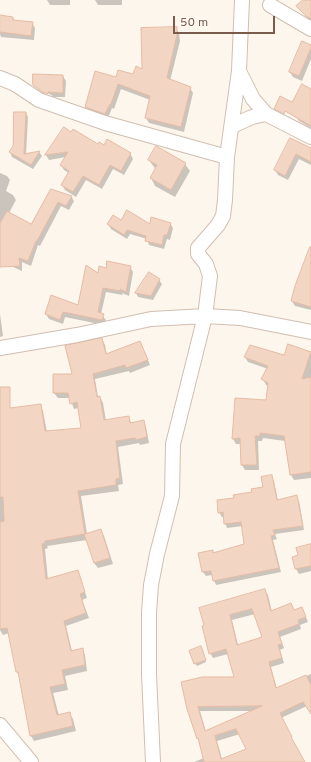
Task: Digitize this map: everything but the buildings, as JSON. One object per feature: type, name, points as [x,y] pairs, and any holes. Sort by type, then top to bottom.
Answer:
[{"type":"street","points":[[153,762],[149,674],[149,613],[151,585],[157,554],[172,496],[173,444],[205,316],[210,276],[206,264],[198,254],[198,248],[218,225],[223,216],[227,157],[238,71],[242,0]]},
{"type":"street","points":[[270,5],[311,29]]},
{"type":"street","points":[[238,71],[253,99],[266,114],[311,137]]},
{"type":"street","points":[[0,78],[16,84],[39,100],[105,123],[227,157]]},
{"type":"street","points":[[232,126],[252,117],[266,114]]},
{"type":"street","points":[[0,348],[77,335],[151,319],[205,316],[240,318],[311,332]]},
{"type":"street","points":[[0,725],[32,762]]}]
